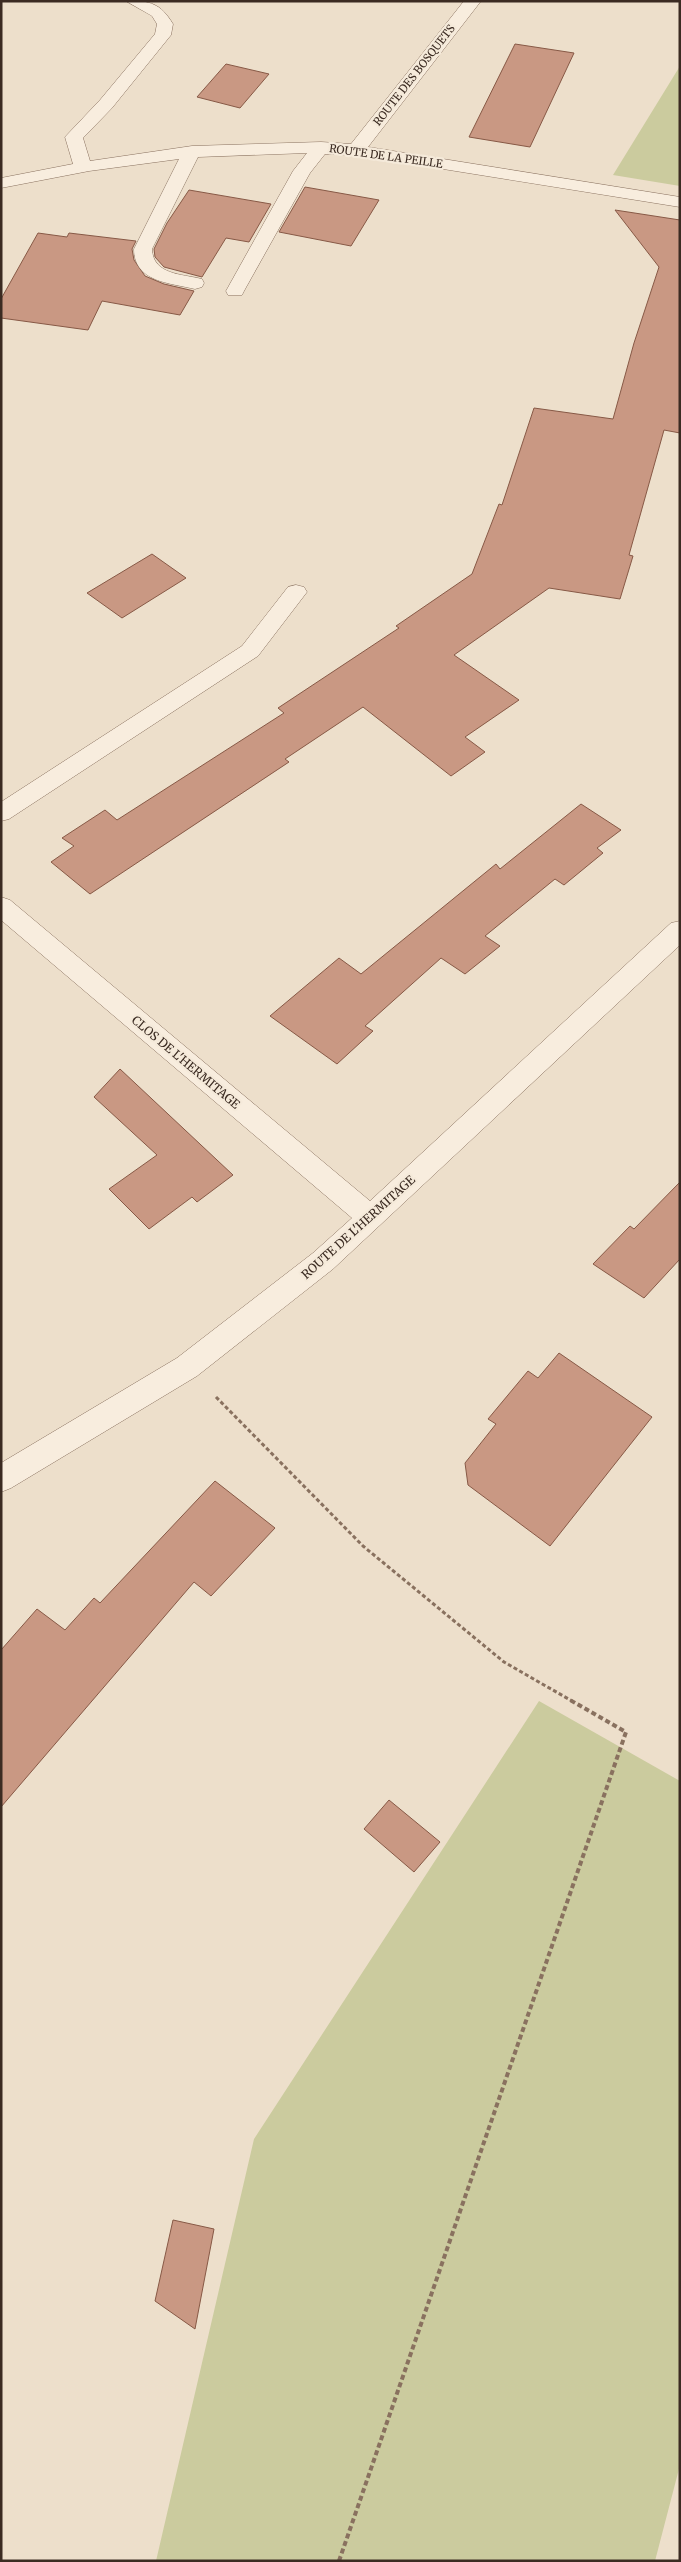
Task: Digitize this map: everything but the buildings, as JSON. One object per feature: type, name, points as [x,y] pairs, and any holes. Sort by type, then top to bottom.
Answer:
[{"type":"street","points":[[83,167],[74,137],[106,104],[163,36],[165,24],[158,13],[134,1]]},
{"type":"street","name":"ROUTE DES BOSQUETS","points":[[356,150],[473,1]]},
{"type":"street","points":[[235,291],[302,171],[321,147]]},
{"type":"street","name":"ROUTE DE LA PEILLE","points":[[1,183],[133,157],[192,151],[321,147],[356,150],[680,202]]},
{"type":"street","points":[[192,151],[143,249],[142,259],[145,266],[157,274],[195,283]]},
{"type":"street","points":[[1,813],[250,650],[296,592]]},
{"type":"street","name":"CLOS DE L'HERMITAGE","points":[[1,906],[370,1217]]},
{"type":"street","name":"ROUTE DE L'HERMITAGE","points":[[1,1479],[187,1367],[323,1261],[680,930]]},
{"type":"path","points":[[187,1367],[363,1546],[504,1662],[626,1732],[339,2561]]},
{"type":"green space","points":[[680,66],[680,186],[613,175]]},
{"type":"green space","points":[[539,1701],[680,1781],[680,2465],[655,2561],[156,2561],[254,2139]]}]
